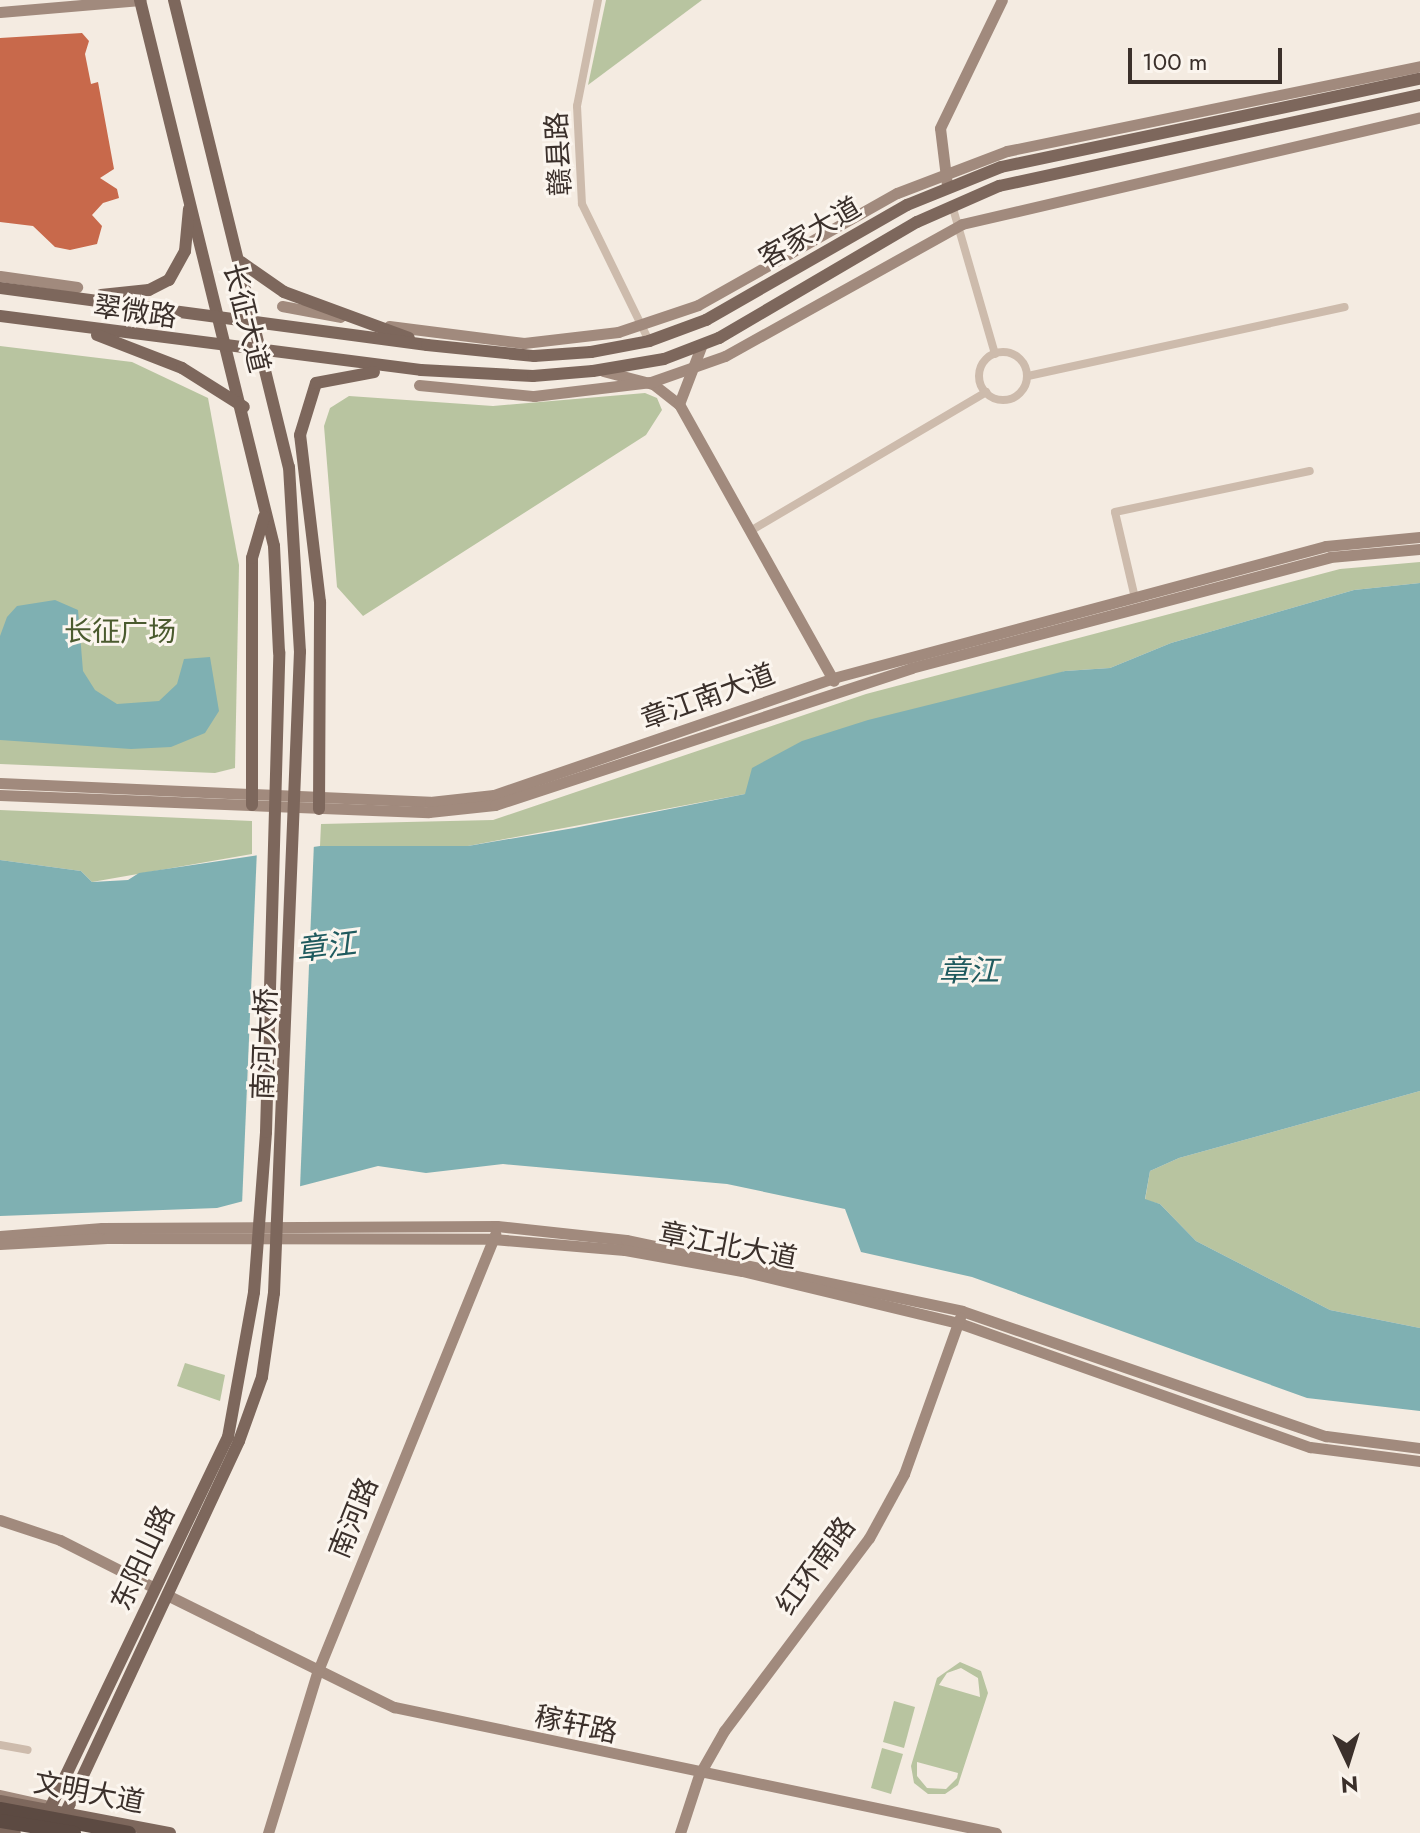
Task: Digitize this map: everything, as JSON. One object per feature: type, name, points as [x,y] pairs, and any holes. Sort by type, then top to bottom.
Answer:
[{"type":"highway","points":[[0,1809],[129,1833]]},
{"type":"highway","points":[[0,1821],[74,1833]]},
{"type":"main road","name":"长征大道","points":[[140,0],[244,407],[276,563],[279,652]]},
{"type":"main road","name":"长征大道","points":[[174,0],[241,262],[284,447],[296,558],[300,652]]},
{"type":"main road","name":"客家大道","points":[[220,316],[427,345],[534,356],[649,341],[706,320],[945,179],[1420,78]]},
{"type":"main road","name":"客家大道","points":[[262,353],[421,370],[533,376],[598,370],[664,359],[702,344],[952,204],[999,186],[1420,97]]},
{"type":"main road","points":[[78,292],[149,290],[169,280],[185,251],[189,194]]},
{"type":"main road","points":[[241,262],[276,288],[427,345]]},
{"type":"main road","name":"翠微路","points":[[0,288],[78,292],[220,316]]},
{"type":"main road","name":"翠微路","points":[[0,316],[262,353]]},
{"type":"main road","points":[[80,328],[182,368],[244,407]]},
{"type":"main road","points":[[319,802],[321,623],[312,513],[300,435],[316,383],[338,374],[421,370]]},
{"type":"main road","points":[[284,447],[307,475]]},
{"type":"main road","points":[[296,558],[312,513]]},
{"type":"main road","points":[[252,805],[252,558],[265,514]]},
{"type":"main road","name":"南河大桥","points":[[254,1292],[266,1132],[279,652]]},
{"type":"main road","name":"南河大桥","points":[[274,1293],[300,652]]},
{"type":"main road","name":"东阳山路","points":[[37,1833],[52,1808],[228,1437],[254,1292]]},
{"type":"main road","name":"东阳山路","points":[[55,1833],[69,1812],[169,1596],[262,1377],[274,1293]]},
{"type":"main road","name":"文明大道","points":[[0,1798],[170,1833]]},
{"type":"main road","name":"文明大道","points":[[0,1830],[15,1833]]},
{"type":"street","points":[[0,12],[140,0]]},
{"type":"street","name":"赣县路","points":[[598,0],[577,106],[578,173],[593,233],[649,341]]},
{"type":"street","points":[[945,179],[940,128],[1002,0]]},
{"type":"street","points":[[282,306],[369,322],[524,343],[639,324],[698,305],[945,179],[1007,151],[1420,66]]},
{"type":"street","points":[[419,385],[534,396],[648,383],[686,373],[962,224],[1420,117]]},
{"type":"street","points":[[952,204],[962,224],[995,354]]},
{"type":"street","points":[[0,276],[78,292]]},
{"type":"street","points":[[1028,376],[1345,307]]},
{"type":"street","points":[[679,404],[686,373],[702,344]]},
{"type":"street","points":[[752,530],[986,392],[1009,400],[1024,389],[1028,376],[1016,355],[995,354],[980,369],[986,392]]},
{"type":"street","points":[[598,370],[648,383],[679,404],[835,683]]},
{"type":"street","points":[[1135,598],[1115,512],[1310,471]]},
{"type":"street","name":"章江南大道","points":[[0,783],[319,802],[429,812],[495,805],[835,683],[1326,546],[1420,537]]},
{"type":"street","name":"章江南大道","points":[[835,683],[1330,557],[1420,549]]},
{"type":"street","name":"章江南大道","points":[[0,795],[252,805],[319,802]]},
{"type":"street","name":"章江北大道","points":[[0,1236],[102,1228],[497,1226],[745,1260],[960,1317],[1313,1432],[1420,1448]]},
{"type":"street","name":"南河路","points":[[268,1833],[317,1673],[497,1226]]},
{"type":"street","name":"章江北大道","points":[[0,1244],[107,1238],[493,1239],[625,1250],[960,1317],[1310,1447],[1420,1461]]},
{"type":"street","name":"红环南路","points":[[680,1833],[699,1775],[746,1698],[869,1538],[904,1474],[960,1317]]},
{"type":"street","points":[[0,1520],[60,1540],[155,1588]]},
{"type":"street","name":"稼轩路","points":[[169,1596],[317,1673],[394,1707],[463,1726],[996,1833]]},
{"type":"street","points":[[0,1745],[28,1750]]},
{"type":"green space","points":[[606,0],[702,0],[588,85]]},
{"type":"green space","name":"长征广场","points":[[0,346],[132,362],[208,398],[239,565],[235,768],[215,773],[0,764]]},
{"type":"green space","points":[[645,393],[657,398],[662,410],[646,435],[363,616],[337,587],[324,426],[330,408],[349,396],[493,406]]},
{"type":"green space","points":[[1420,562],[1420,583],[1354,590],[1171,643],[1110,668],[1065,671],[745,794],[468,846],[320,846],[321,824],[493,820],[866,694],[1340,569]]},
{"type":"green space","points":[[0,810],[252,821],[252,854],[92,882],[81,871],[0,860]]},
{"type":"green space","points":[[1420,1091],[1420,1328],[1330,1310],[1196,1241],[1160,1204],[1145,1200],[1150,1171],[1179,1158]]},
{"type":"green space","points":[[185,1363],[225,1375],[220,1401],[177,1386]]},
{"type":"green space","points":[[960,1662],[981,1671],[988,1693],[958,1785],[945,1794],[928,1794],[914,1783],[911,1766],[937,1678]],"holes":[[[961,1668],[978,1678],[980,1697],[939,1685],[947,1673]],[[917,1762],[958,1773],[957,1778],[946,1789],[927,1788],[917,1776]]]},
{"type":"green space","points":[[894,1701],[915,1707],[904,1748],[883,1742]]},
{"type":"green space","points":[[882,1748],[903,1754],[891,1794],[871,1788]]},
{"type":"water","name":"章江","points":[[1420,583],[1420,1091],[1179,1158],[1150,1171],[1145,1199],[1160,1204],[1196,1241],[1330,1310],[1420,1328],[1420,1411],[1307,1398],[972,1277],[861,1252],[845,1209],[727,1184],[503,1164],[426,1173],[378,1166],[217,1208],[0,1216],[0,860],[81,871],[92,882],[128,880],[139,873],[320,846],[468,846],[574,828],[745,794],[752,768],[802,741],[868,720],[1065,671],[1110,668],[1171,643],[1354,590]]},
{"type":"water","points":[[55,600],[78,610],[83,671],[95,690],[117,704],[159,701],[177,684],[184,659],[210,657],[219,711],[205,733],[171,747],[131,749],[0,740],[0,636],[7,617],[17,606]]},
{"type":"pier","points":[[314,842],[300,1188],[242,1205],[257,849]]},
{"type":"building","points":[[82,33],[89,41],[85,54],[91,84],[98,82],[114,169],[100,178],[117,189],[119,198],[103,203],[92,215],[102,226],[97,244],[70,250],[55,247],[33,226],[0,222],[0,38]]}]
